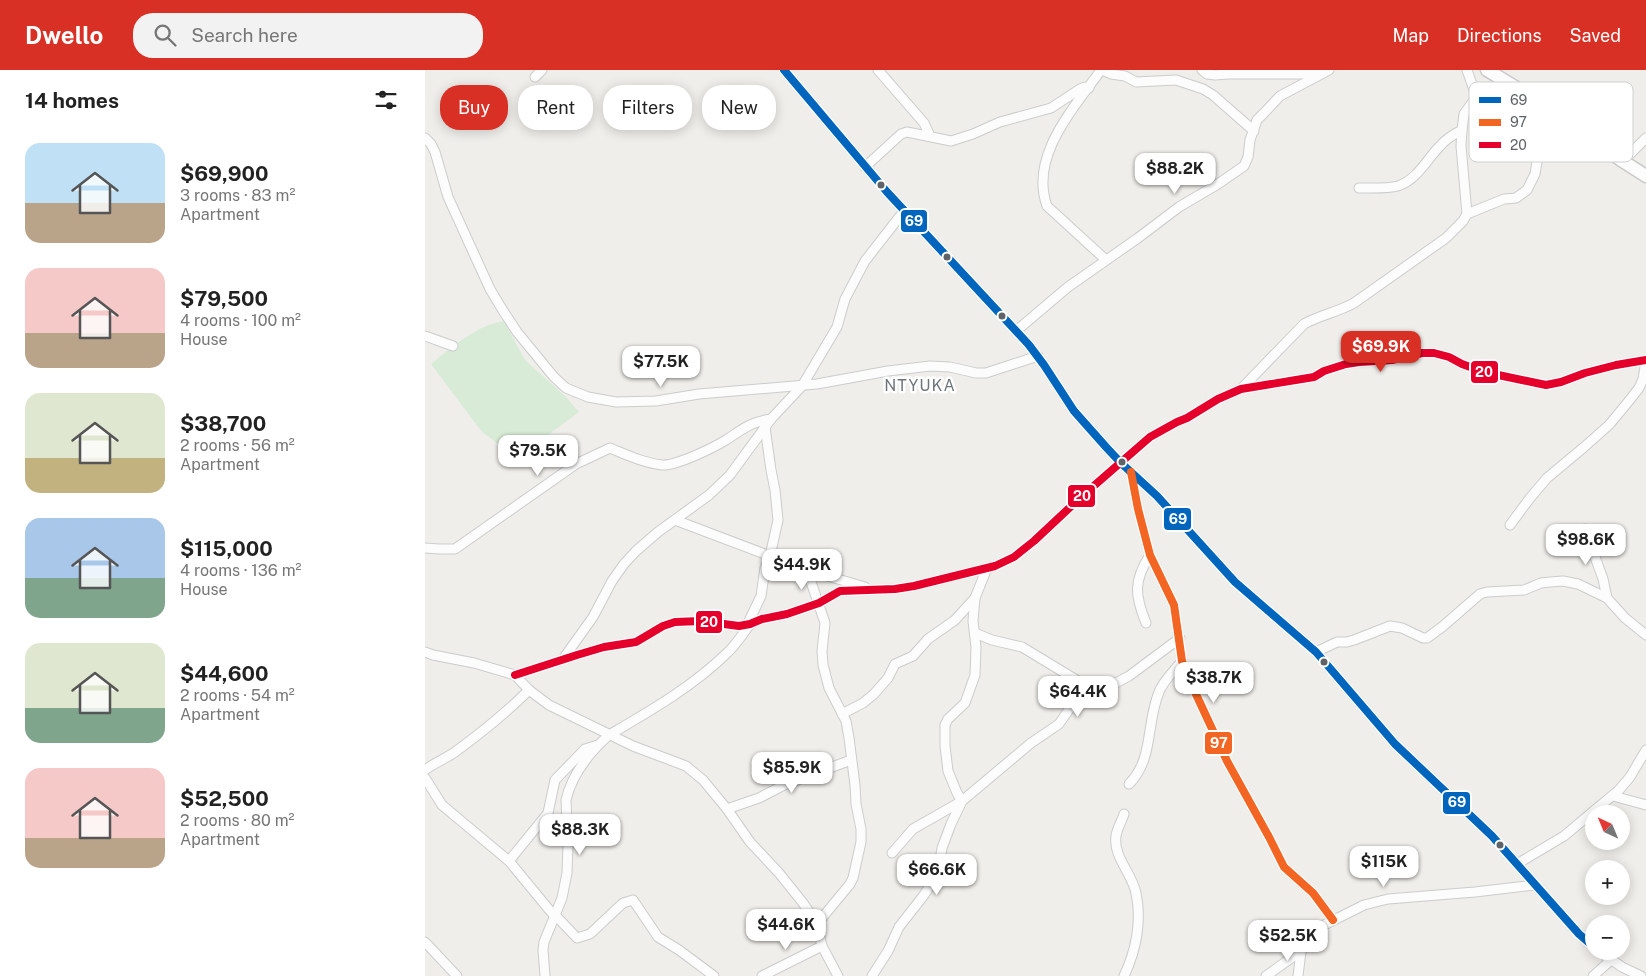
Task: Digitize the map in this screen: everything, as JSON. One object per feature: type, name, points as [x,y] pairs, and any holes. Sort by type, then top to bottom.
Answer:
[{"type":"street","points":[[535,77],[543,70]]},
{"type":"street","points":[[784,70],[904,211],[1038,356],[1074,411],[1121,463],[1157,496],[1235,582],[1316,652],[1395,744],[1477,822],[1585,939]]},
{"type":"street","points":[[877,70],[924,123],[930,136]]},
{"type":"street","points":[[1106,260],[1047,206],[1042,187],[1046,158],[1054,139],[1102,70],[1111,74],[1125,76],[1136,82],[1176,80],[1203,89],[1254,131]]},
{"type":"street","points":[[1202,70],[1207,74],[1215,76],[1228,74],[1306,74],[1327,71]]},
{"type":"street","points":[[1467,70],[1471,82]]},
{"type":"street","points":[[1487,70],[1507,82]]},
{"type":"street","points":[[1016,331],[1068,287],[1179,207],[1218,184],[1243,166],[1248,157],[1250,140],[1257,120],[1279,96],[1327,71]]},
{"type":"street","points":[[865,167],[901,134],[907,132],[951,142],[1000,122],[1051,108],[1080,89],[1089,88]]},
{"type":"street","points":[[1241,389],[1304,324],[1354,303],[1446,238],[1463,221],[1467,214],[1461,146],[1464,114],[1469,108]]},
{"type":"street","points":[[1359,188],[1399,186],[1423,168],[1438,147],[1462,130]]},
{"type":"street","points":[[425,138],[435,152],[448,197],[489,289],[517,332],[545,366],[566,388],[588,397],[603,401],[643,402],[699,394],[802,386],[929,366],[950,367],[986,373],[1038,356]]},
{"type":"street","points":[[1633,151],[1646,138]]},
{"type":"street","points":[[1467,214],[1504,199],[1516,198],[1527,190],[1535,174],[1537,162]]},
{"type":"street","points":[[1625,162],[1646,176]]},
{"type":"street","points":[[563,659],[593,617],[612,581],[624,564],[636,551],[709,495],[730,475],[771,418],[802,386],[837,327],[845,299],[865,261],[904,211]]},
{"type":"street","points":[[425,336],[453,346]]},
{"type":"street","points":[[515,675],[563,659],[636,642],[663,626],[675,622],[701,621],[734,626],[749,625],[762,619],[787,614],[819,603],[840,591],[913,586],[1005,562],[1034,541],[1150,437],[1218,399],[1241,389],[1314,377],[1324,371],[1346,364],[1392,360],[1422,353],[1435,353],[1484,372],[1546,385],[1616,365],[1646,361],[1643,379],[1629,402],[1609,425],[1547,478],[1510,525]]},
{"type":"street","points":[[425,548],[455,549],[576,464],[610,448],[636,459],[664,465],[713,448],[749,424],[771,418]]},
{"type":"street","points":[[545,976],[544,942],[563,898],[568,862],[566,800],[568,791],[581,766],[609,735],[667,700],[727,653],[749,625],[761,596],[765,568],[777,520],[775,490],[765,427]]},
{"type":"street","points":[[1131,472],[1150,555],[1174,605],[1182,661],[1188,678],[1227,761],[1284,867],[1313,893],[1333,920]]},
{"type":"street","points":[[675,520],[807,570],[875,590]]},
{"type":"street","points":[[1585,529],[1603,579],[1607,598]]},
{"type":"street","points":[[1146,623],[1138,602],[1137,586],[1144,564],[1150,555]]},
{"type":"street","points":[[962,801],[948,771],[945,756],[945,725],[948,719],[965,703],[975,675],[975,633],[973,621],[975,598],[987,568]]},
{"type":"street","points":[[807,570],[825,623],[822,651],[823,666],[829,688],[847,721],[856,804],[861,829],[861,842],[853,878],[817,924]]},
{"type":"street","points":[[1316,652],[1337,642],[1354,640],[1390,626],[1402,628],[1427,638],[1480,594],[1524,590],[1541,583],[1563,581],[1586,587],[1607,598],[1625,618],[1646,635]]},
{"type":"street","points":[[842,714],[863,703],[874,694],[888,678],[895,664],[913,656],[928,639],[955,620],[975,598]]},
{"type":"street","points":[[975,633],[992,640],[1022,647],[1088,687]]},
{"type":"street","points":[[892,853],[913,829],[962,801],[1025,748],[1059,724],[1079,695],[1088,687],[1114,684],[1129,676],[1180,638]]},
{"type":"street","points":[[425,652],[515,675],[529,690],[549,705],[633,746],[686,766],[703,780],[727,809],[750,842],[785,880],[817,924],[821,946],[838,976]]},
{"type":"street","points":[[1129,784],[1143,763],[1147,751],[1155,703],[1160,690],[1182,661]]},
{"type":"street","points":[[425,770],[453,754],[487,728],[529,690]]},
{"type":"street","points":[[509,861],[548,813],[555,780],[585,749],[599,745]]},
{"type":"street","points":[[1517,864],[1564,836],[1613,796],[1630,778],[1646,750]]},
{"type":"street","points":[[727,809],[759,798],[784,785],[851,760]]},
{"type":"street","points":[[425,778],[442,805],[509,861],[551,912],[577,938],[590,934],[623,903],[633,900],[658,937],[679,950],[713,976]]},
{"type":"street","points":[[1613,796],[1646,805]]},
{"type":"street","points":[[872,976],[888,951],[899,927],[934,879],[939,866],[942,848],[962,801]]},
{"type":"street","points":[[1124,814],[1116,836],[1117,851],[1136,892],[1138,916],[1135,947],[1124,976]]},
{"type":"street","points":[[1266,976],[1301,951],[1318,930],[1333,920],[1364,906],[1388,899],[1535,885]]},
{"type":"street","points":[[425,942],[457,976]]},
{"type":"street","points":[[762,976],[821,946]]},
{"type":"street","points":[[1298,976],[1301,951]]},
{"type":"street","points":[[1593,976],[1611,960],[1629,972],[1641,976]]},
{"type":"green space","points":[[504,321],[525,360],[566,397],[579,412],[529,449],[515,456],[482,432],[431,364],[475,332],[494,323]]},
{"type":"transit line","name":"69","points":[[784,70],[887,192],[1029,345],[1074,411],[1106,447],[1157,496],[1235,582],[1316,652],[1395,744],[1492,836],[1585,939]]},
{"type":"transit line","name":"20","points":[[515,675],[604,647],[636,642],[663,626],[675,622],[701,621],[739,626],[787,614],[819,603],[840,591],[895,589],[914,586],[995,566],[1014,557],[1034,541],[1150,437],[1218,399],[1241,389],[1314,377],[1324,371],[1346,364],[1392,360],[1422,353],[1434,353],[1449,357],[1484,372],[1546,385],[1616,365],[1646,360]]},
{"type":"transit line","name":"97","points":[[1131,472],[1150,555],[1174,605],[1182,661],[1188,677],[1227,761],[1284,867],[1313,893],[1333,920]]},
{"type":"district","name":"NTYUKA","points":[[920,385]]}]
